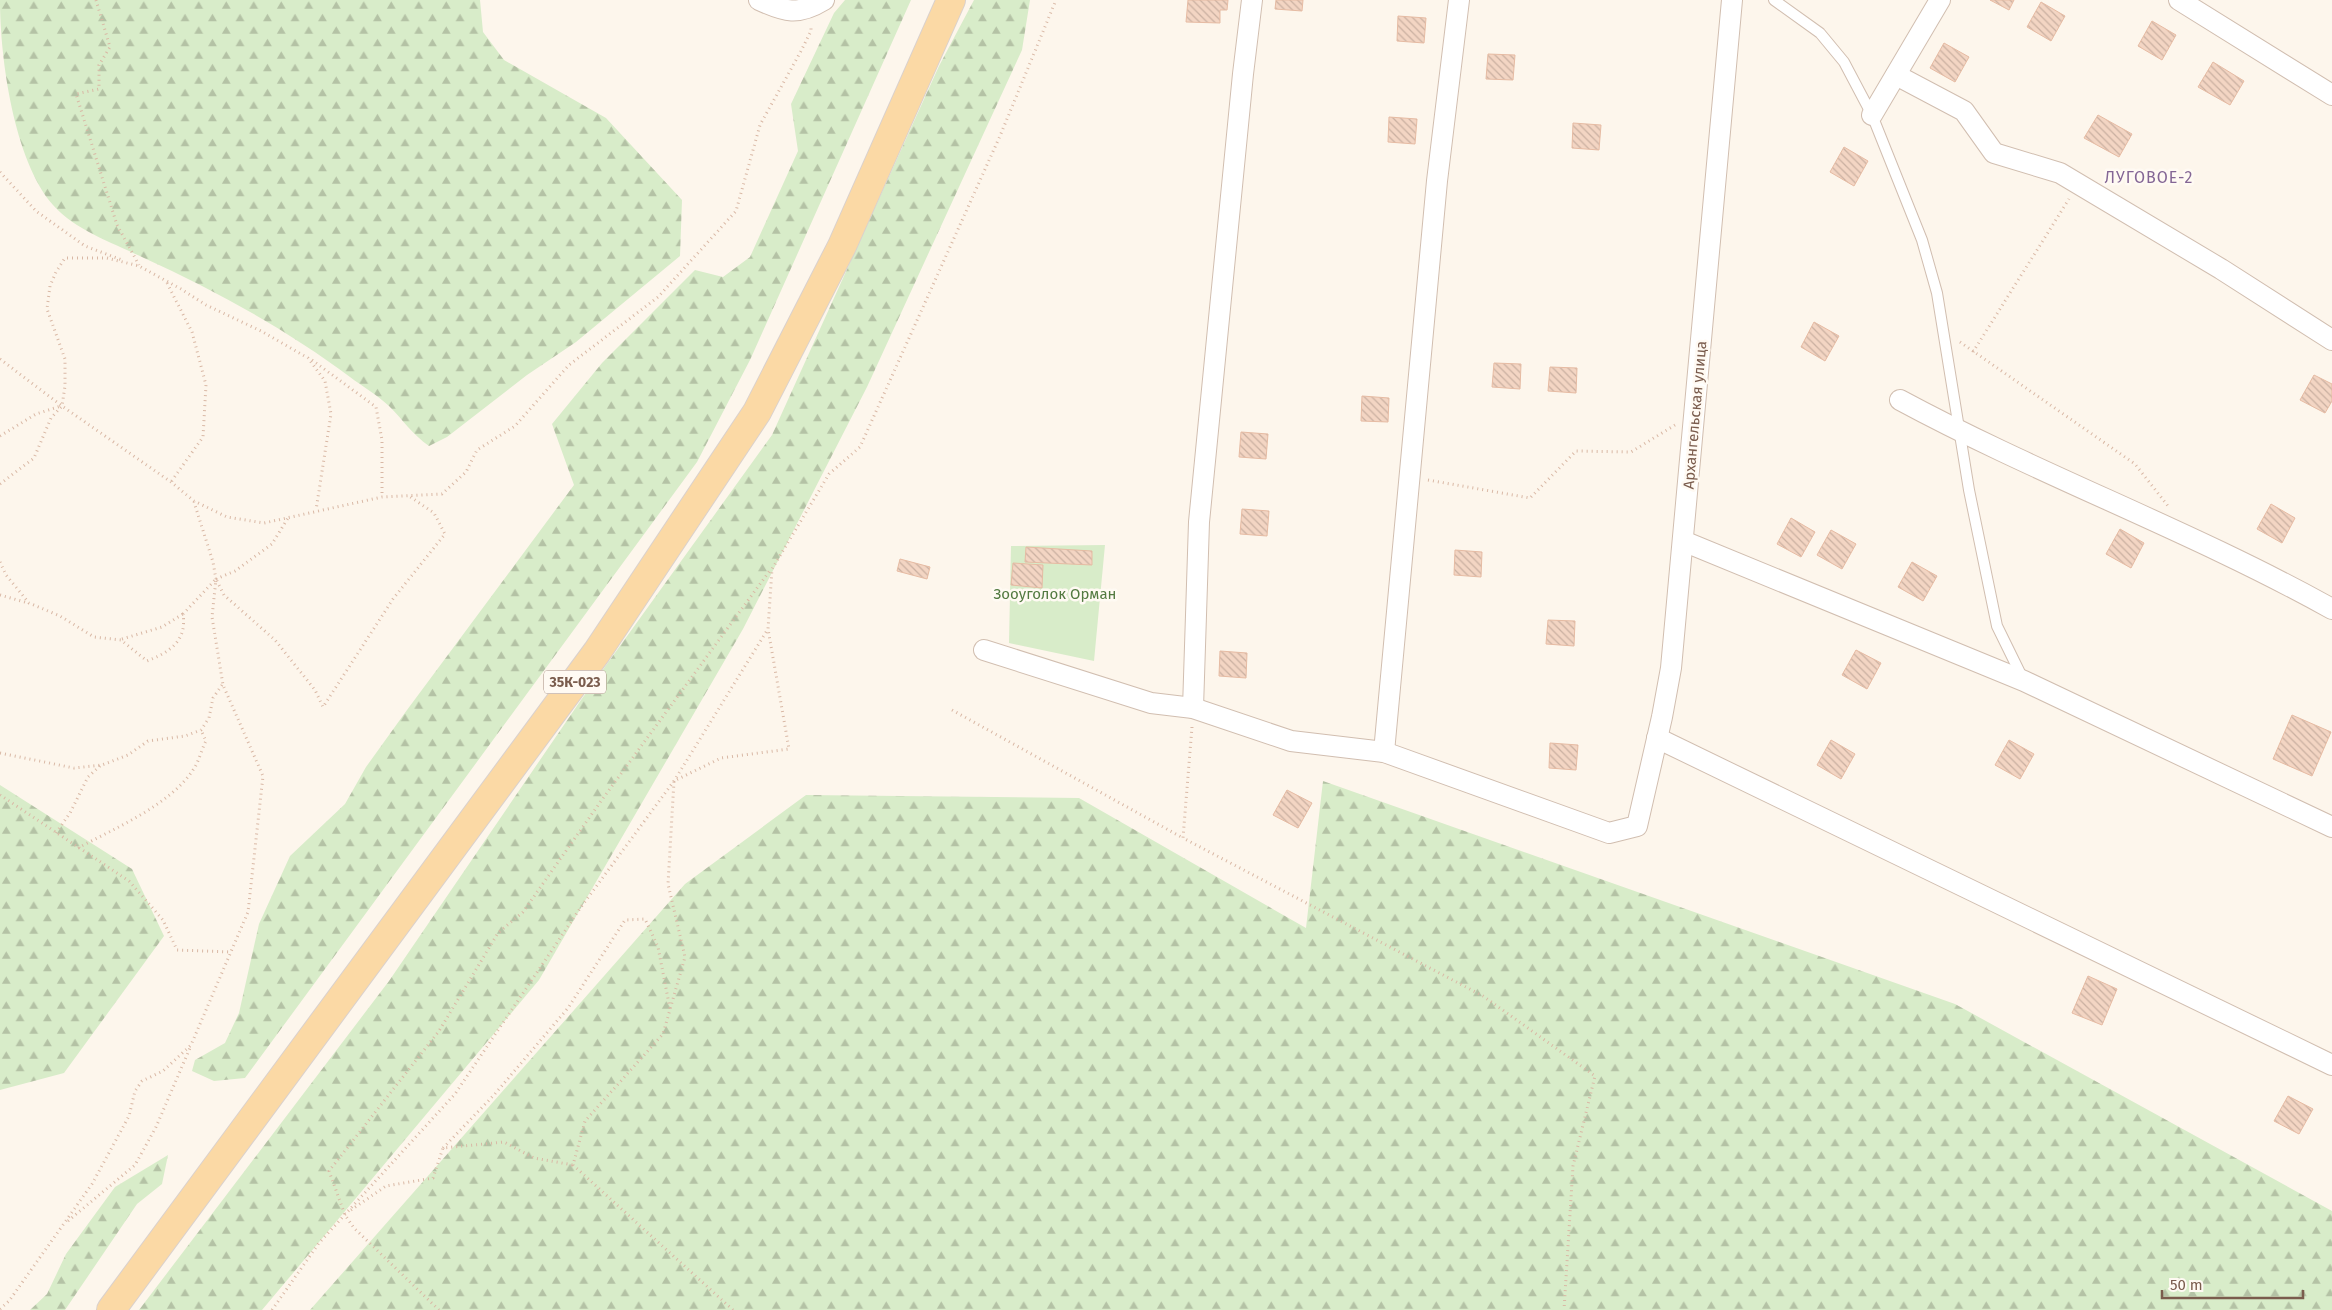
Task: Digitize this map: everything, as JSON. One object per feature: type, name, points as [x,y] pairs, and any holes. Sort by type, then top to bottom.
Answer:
[{"type":"main road","name":"35К-023","points":[[110,1310],[596,652],[757,412],[842,246],[951,0]]},
{"type":"street","points":[[759,0],[781,10],[797,12],[818,4]]},
{"type":"street","points":[[1193,708],[1199,522],[1242,74],[1252,0]]},
{"type":"street","points":[[984,650],[1151,703],[1193,708],[1290,741],[1384,752],[1437,181],[1459,0]]},
{"type":"street","name":"Архангельская улица","points":[[1384,752],[1609,833],[1637,826],[1658,738],[1670,668],[1732,0]]},
{"type":"street","points":[[1872,114],[1940,0]]},
{"type":"street","points":[[2179,0],[2332,95]]},
{"type":"street","points":[[1896,75],[1964,111],[1994,153],[2060,173],[2221,269],[2332,340]]},
{"type":"street","points":[[1900,400],[1959,432],[2194,538],[2273,576],[2332,609]]},
{"type":"street","points":[[1683,541],[2024,681],[2332,827]]},
{"type":"street","points":[[1658,738],[2332,1065]]},
{"type":"lane","points":[[1774,0],[1820,33],[1844,62],[1872,114],[1922,240],[1937,293],[1969,490],[1998,626],[2024,681]]},
{"type":"path","points":[[96,0],[110,47],[99,65],[99,88],[76,94],[117,225],[139,266]]},
{"type":"path","points":[[439,1310],[354,1228],[345,1215],[329,1171],[439,1031],[498,933],[523,912],[601,801],[772,568],[829,474],[860,447],[1000,136],[1056,0]]},
{"type":"path","points":[[0,359],[62,406],[171,482],[194,501],[226,517],[264,523],[382,496],[442,494],[466,472],[477,450],[515,426],[569,365],[658,297],[736,211],[760,126],[811,31],[818,4]]},
{"type":"path","points":[[0,172],[36,211],[85,246],[139,266],[206,305],[261,331],[308,358],[376,407],[382,440],[382,496]]},
{"type":"path","points":[[1973,352],[2079,184]]},
{"type":"path","points":[[0,484],[34,458],[51,418],[62,406],[65,386],[65,359],[47,309],[50,286],[56,272],[65,258],[107,258],[139,266]]},
{"type":"path","points":[[166,282],[192,332],[206,385],[203,437],[171,482]]},
{"type":"path","points":[[1943,331],[2135,464],[2170,509]]},
{"type":"path","points":[[308,358],[325,381],[331,414],[316,510]]},
{"type":"path","points":[[0,436],[36,414],[62,406]]},
{"type":"path","points":[[1409,476],[1530,498],[1576,451],[1631,452],[1695,413]]},
{"type":"path","points":[[216,579],[224,595],[276,640],[315,690],[324,707],[393,599],[445,534],[434,513],[409,496]]},
{"type":"path","points":[[64,1224],[135,1165],[156,1126],[248,912],[262,776],[223,685],[212,617],[216,579],[213,562],[194,501]]},
{"type":"path","points":[[0,595],[29,603],[60,616],[94,637],[121,640],[162,627],[183,614],[216,579],[235,571],[272,544],[288,518]]},
{"type":"path","points":[[0,562],[6,574],[29,603]]},
{"type":"path","points":[[674,781],[721,758],[789,749],[768,629],[772,568]]},
{"type":"path","points":[[121,640],[147,661],[164,655],[176,647],[184,621],[183,614]]},
{"type":"path","points":[[272,1310],[319,1243],[455,1094],[581,907],[674,781],[768,629]]},
{"type":"path","points":[[0,753],[74,768],[102,765],[128,755],[148,741],[185,736],[200,730],[208,718],[213,698],[223,685]]},
{"type":"path","points":[[1183,838],[1193,708]]},
{"type":"path","points":[[952,710],[1183,838],[1483,996],[1595,1076],[1573,1166],[1564,1310]]},
{"type":"path","points":[[78,848],[165,799],[179,786],[194,769],[206,741],[200,730]]},
{"type":"path","points":[[56,833],[70,813],[88,777],[102,765]]},
{"type":"path","points":[[573,1165],[585,1121],[664,1034],[685,957],[668,884],[674,781]]},
{"type":"path","points":[[0,795],[129,881],[163,920],[177,950],[231,952]]},
{"type":"path","points":[[345,1215],[386,1186],[433,1178],[443,1148],[494,1095],[568,1008],[625,920],[646,919],[658,947],[670,1011]]},
{"type":"path","points":[[0,1309],[9,1301],[92,1184],[129,1116],[135,1091],[142,1082],[163,1071],[191,1045]]},
{"type":"path","points":[[443,1148],[504,1142],[534,1158],[573,1165],[733,1310]]},
{"type":"green space","points":[[0,0],[480,0],[483,32],[504,60],[606,118],[682,200],[680,256],[576,342],[527,375],[447,437],[429,446],[375,394],[326,359],[224,297],[84,229],[62,214],[53,205],[40,186],[28,162],[19,136],[6,79]]},
{"type":"green space","points":[[845,0],[911,0],[750,360],[697,462],[245,1078],[214,1081],[192,1071],[195,1060],[225,1043],[239,1013],[259,924],[290,856],[345,804],[366,767],[574,485],[552,424],[602,363],[695,270],[723,277],[750,257],[798,151],[791,104],[834,13]]},
{"type":"green space","points":[[974,0],[1030,0],[1022,50],[867,387],[743,629],[539,980],[262,1310],[139,1310],[389,981],[581,700],[772,435],[939,66]]},
{"type":"green space","name":"Зооуголок Орман","points":[[1105,545],[1094,661],[1009,643],[1011,546]]},
{"type":"green space","points":[[1323,781],[1955,1004],[2332,1211],[2332,1310],[310,1310],[685,884],[806,795],[1079,798],[1306,928]]},
{"type":"green space","points":[[0,785],[132,869],[164,936],[64,1073],[0,1090]]},
{"type":"green space","points":[[168,1155],[162,1184],[137,1204],[65,1310],[30,1310],[47,1294],[66,1254],[115,1187]]},
{"type":"building","points":[[1188,0],[1228,0],[1227,10],[1220,10],[1220,23],[1186,22]]},
{"type":"building","points":[[1276,0],[1303,0],[1302,11],[1275,9]]},
{"type":"building","points":[[1990,0],[2014,0],[2009,10]]},
{"type":"building","points":[[2041,2],[2065,16],[2051,41],[2027,27]]},
{"type":"building","points":[[1398,16],[1426,18],[1424,43],[1397,41]]},
{"type":"building","points":[[2152,21],[2176,35],[2162,60],[2138,46]]},
{"type":"building","points":[[1944,43],[1969,57],[1955,82],[1930,68]]},
{"type":"building","points":[[1488,54],[1515,55],[1513,80],[1486,79]]},
{"type":"building","points":[[2213,62],[2244,81],[2230,105],[2198,87]]},
{"type":"building","points":[[2098,115],[2132,134],[2119,157],[2084,138]]},
{"type":"building","points":[[1389,117],[1417,119],[1415,144],[1388,142]]},
{"type":"building","points":[[1573,123],[1601,125],[1599,150],[1572,148]]},
{"type":"building","points":[[1844,147],[1868,161],[1854,186],[1830,172]]},
{"type":"building","points":[[1814,322],[1839,336],[1825,361],[1801,347]]},
{"type":"building","points":[[1494,363],[1521,364],[1520,389],[1492,387]]},
{"type":"building","points":[[1550,367],[1577,368],[1576,393],[1548,391]]},
{"type":"building","points":[[2314,375],[2332,384],[2332,401],[2325,413],[2300,400]]},
{"type":"building","points":[[1362,396],[1389,398],[1388,422],[1361,421]]},
{"type":"building","points":[[1241,432],[1268,434],[1266,459],[1239,457]]},
{"type":"building","points":[[2271,504],[2295,518],[2282,543],[2257,529]]},
{"type":"building","points":[[1242,509],[1269,511],[1267,536],[1240,534]]},
{"type":"building","points":[[1791,518],[1815,532],[1801,557],[1777,544]]},
{"type":"building","points":[[2120,529],[2144,543],[2131,568],[2106,554]]},
{"type":"building","points":[[1831,530],[1856,544],[1842,569],[1817,555]]},
{"type":"building","points":[[1026,547],[1092,551],[1092,565],[1025,562]]},
{"type":"building","points":[[1455,550],[1482,552],[1481,577],[1454,575]]},
{"type":"building","points":[[900,559],[930,567],[927,579],[897,571]]},
{"type":"building","points":[[1912,562],[1937,576],[1923,601],[1898,587]]},
{"type":"building","points":[[1013,563],[1043,565],[1042,588],[1011,585]]},
{"type":"building","points":[[1548,620],[1575,621],[1574,646],[1546,644]]},
{"type":"building","points":[[1856,650],[1881,663],[1867,689],[1842,675]]},
{"type":"building","points":[[1220,651],[1247,653],[1246,678],[1219,676]]},
{"type":"building","points":[[2292,715],[2331,732],[2312,776],[2273,759]]},
{"type":"building","points":[[1831,740],[1855,754],[1841,779],[1817,765]]},
{"type":"building","points":[[2009,740],[2034,754],[2020,779],[1995,765]]},
{"type":"building","points":[[1550,743],[1578,745],[1576,770],[1549,768]]},
{"type":"building","points":[[1287,790],[1312,803],[1298,828],[1273,815]]},
{"type":"building","points":[[2088,976],[2117,989],[2102,1025],[2072,1013]]},
{"type":"building","points":[[2288,1096],[2313,1109],[2299,1134],[2274,1121]]},
{"type":"district","name":"ЛУГОВОЕ-2","points":[[2149,177]]}]
